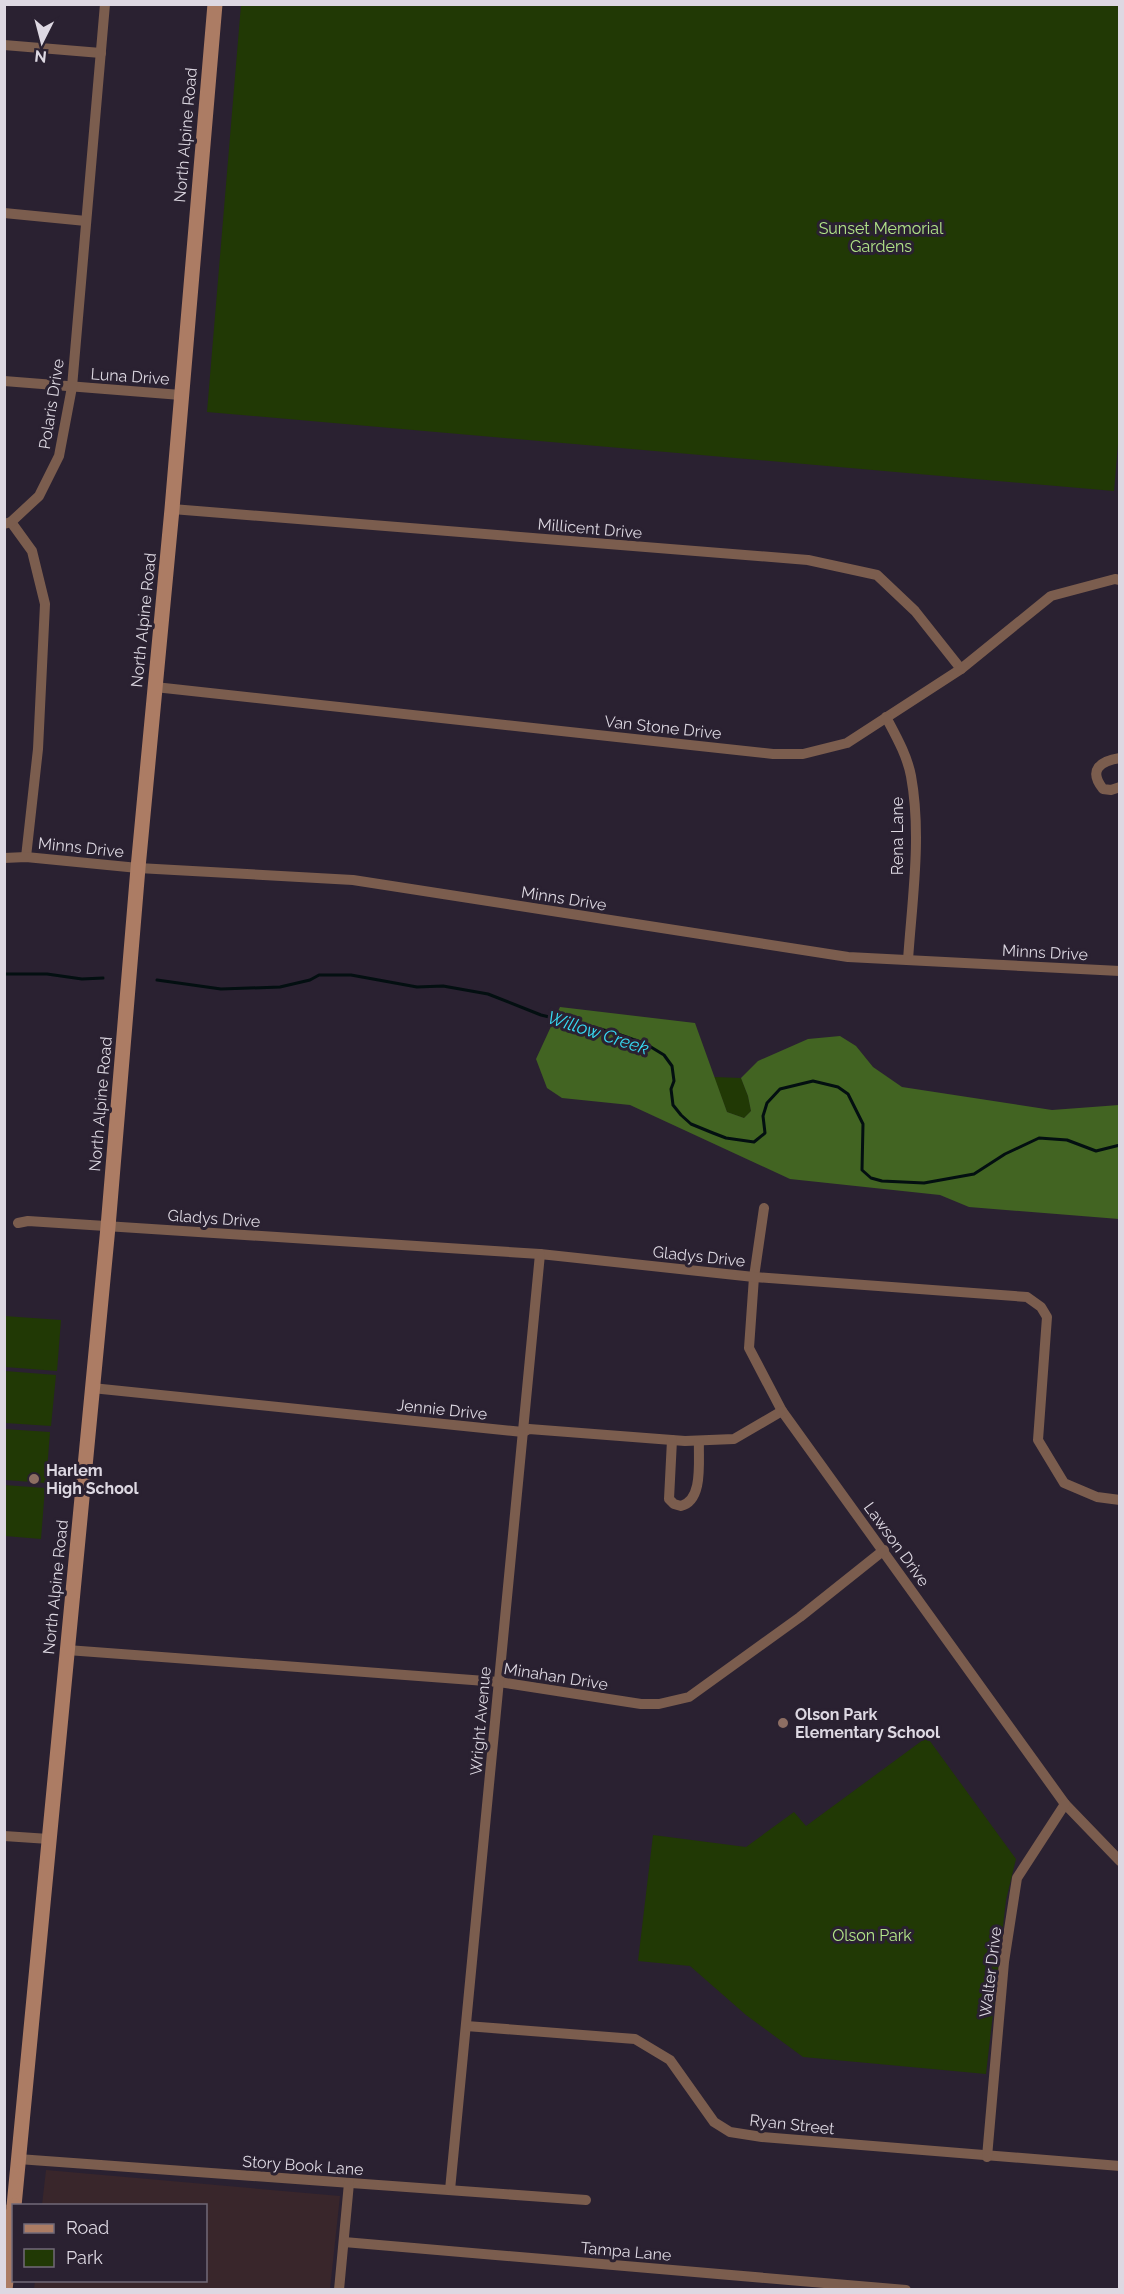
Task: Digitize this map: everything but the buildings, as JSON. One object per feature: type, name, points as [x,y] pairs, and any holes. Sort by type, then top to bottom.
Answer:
[{"type":"main road","name":"North Alpine Road","points":[[14,2204],[108,1227],[214,4]]},
{"type":"main road","name":"North Alpine Road","points":[[6,2289],[12,2227]]},
{"type":"street","name":"Polaris Drive","points":[[26,856],[38,749],[45,604],[32,551],[8,523],[39,496],[59,456],[72,387],[105,4]]},
{"type":"street","points":[[4,45],[101,53]]},
{"type":"street","points":[[4,213],[86,221]]},
{"type":"street","name":"Luna Drive","points":[[4,381],[181,395]]},
{"type":"street","name":"Millicent Drive","points":[[172,509],[808,560],[877,575],[915,611],[961,669]]},
{"type":"street","name":"Van Stone Drive","points":[[155,687],[773,754],[803,754],[847,742],[961,669],[1051,596],[1115,579],[1119,580]]},
{"type":"street","name":"Rena Lane","points":[[886,717],[902,748],[914,800],[915,845],[908,960]]},
{"type":"street","points":[[1119,758],[1101,764],[1096,771],[1096,777],[1103,789],[1111,790],[1119,787]]},
{"type":"street","name":"Minns Drive","points":[[4,858],[26,856],[138,868],[353,880],[848,957],[1119,971]]},
{"type":"street","name":"Lawson Drive","points":[[764,1208],[754,1276],[749,1348],[782,1411],[1065,1804],[1119,1861]]},
{"type":"street","name":"Gladys Drive","points":[[18,1222],[540,1254],[754,1276],[1027,1297],[1041,1307],[1047,1317],[1038,1440],[1064,1484],[1097,1497],[1119,1500]]},
{"type":"street","name":"Wright Avenue","points":[[450,2190],[540,1254]]},
{"type":"street","name":"Jennie Drive","points":[[92,1388],[523,1432],[529,1429],[699,1441],[734,1439],[782,1411]]},
{"type":"street","points":[[672,1440],[669,1499],[681,1506],[691,1501],[695,1493],[699,1441]]},
{"type":"street","name":"Minahan Drive","points":[[67,1650],[499,1682],[641,1704],[659,1704],[689,1697],[800,1617],[884,1550]]},
{"type":"street","name":"Walter Drive","points":[[987,2157],[1004,1962],[1017,1878],[1065,1804]]},
{"type":"street","points":[[4,1836],[49,1839]]},
{"type":"street","name":"Ryan Street","points":[[466,2025],[635,2039],[670,2060],[714,2122],[730,2132],[762,2137],[987,2157],[1119,2166]]},
{"type":"street","name":"Story Book Lane","points":[[18,2159],[586,2200]]},
{"type":"street","points":[[339,2289],[349,2183]]},
{"type":"street","name":"Tampa Lane","points":[[344,2242],[906,2289]]},
{"type":"shaded area","points":[[46,2170],[340,2196],[330,2289],[34,2289],[35,2282],[207,2282],[207,2204],[42,2204]]},
{"type":"green space","name":"Sunset Memorial Gardens","points":[[241,5],[1119,5],[1120,421],[1114,491],[207,412]]},
{"type":"green space","points":[[560,1007],[695,1023],[727,1112],[744,1118],[751,1111],[741,1078],[758,1061],[808,1039],[840,1036],[856,1046],[873,1067],[902,1087],[1052,1110],[1119,1105],[1119,1219],[969,1207],[940,1195],[790,1179],[630,1105],[562,1098],[547,1088],[536,1059]]},
{"type":"green space","points":[[714,1077],[741,1078],[751,1111],[744,1118],[727,1112]]},
{"type":"green space","points":[[4,1316],[61,1320],[57,1371],[5,1367]]},
{"type":"green space","points":[[5,1371],[56,1375],[51,1426],[5,1423]]},
{"type":"green space","points":[[4,1429],[50,1432],[46,1483],[5,1480]]},
{"type":"green space","points":[[4,1485],[45,1488],[41,1539],[5,1536]]},
{"type":"green space","name":"Olson Park","points":[[927,1737],[1016,1859],[1006,1900],[986,2074],[803,2057],[746,2015],[690,1966],[638,1961],[653,1835],[746,1847],[794,1812],[806,1826]]},
{"type":"waterway","name":"Willow Creek","points":[[4,974],[47,974],[82,979],[103,978]]},
{"type":"waterway","name":"Willow Creek","points":[[157,980],[221,989],[280,987],[310,980],[319,975],[351,975],[417,987],[443,986],[488,994],[541,1015],[612,1032],[646,1044],[664,1055],[672,1066],[673,1105],[681,1115],[691,1124],[726,1138],[754,1142],[765,1133],[763,1116],[767,1103],[780,1089],[813,1081],[838,1087],[848,1094],[863,1124],[862,1170],[871,1178],[882,1181],[924,1183],[974,1174],[1005,1154],[1039,1138],[1067,1140],[1096,1151],[1120,1145]]},
{"type":"place","name":"Harlem High School","points":[[34,1479]]},
{"type":"place","name":"Olson Park Elementary School","points":[[783,1723]]}]
